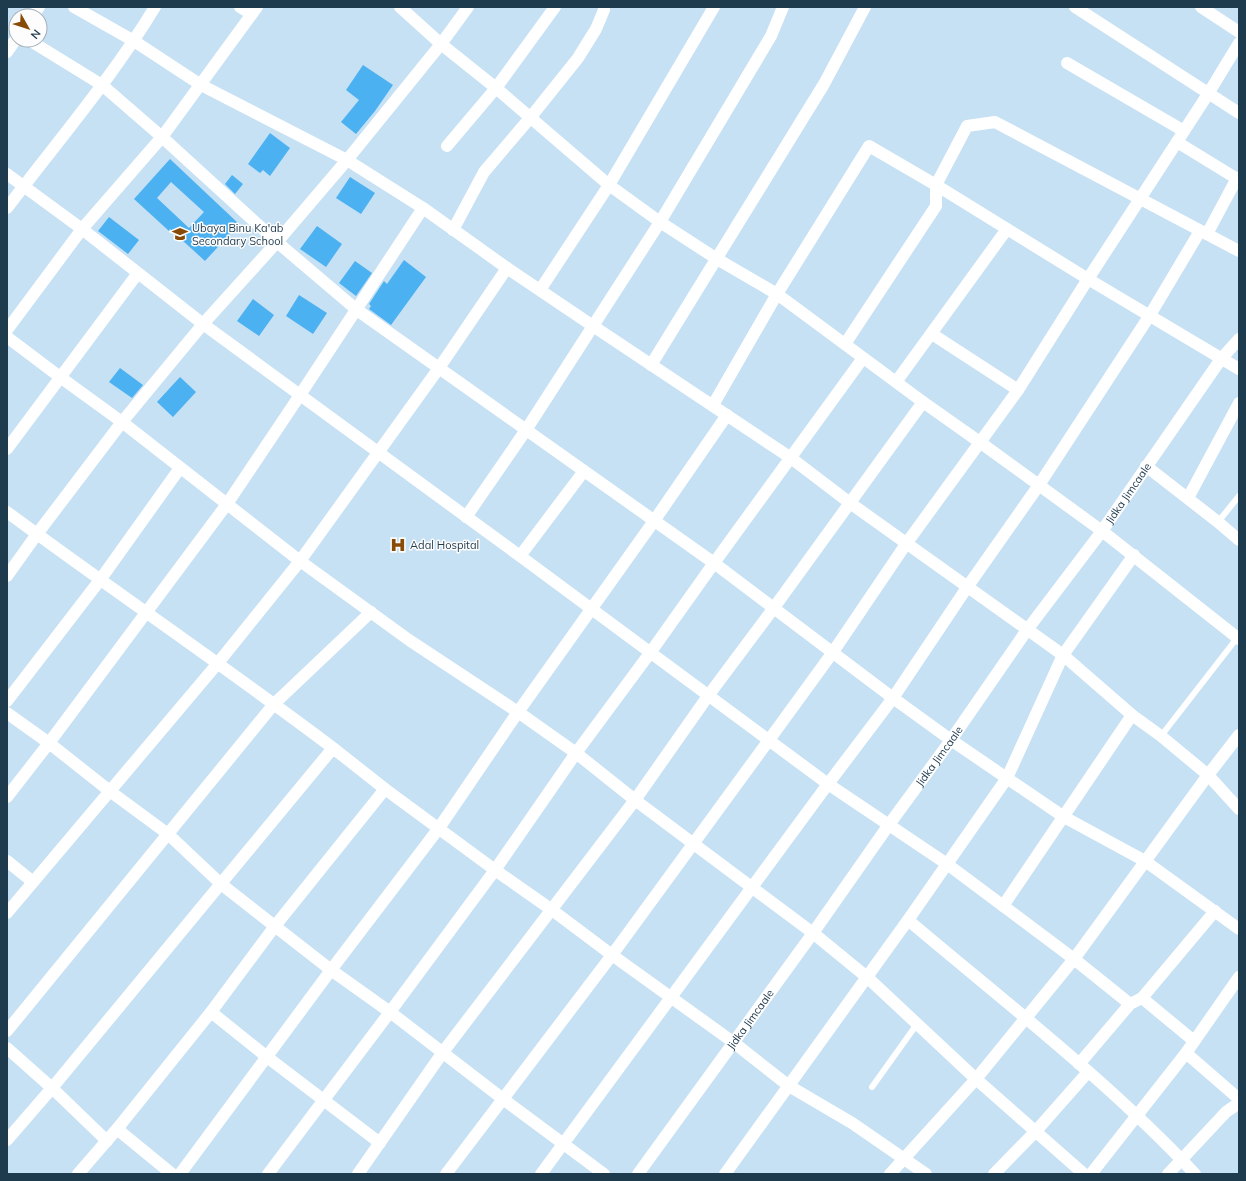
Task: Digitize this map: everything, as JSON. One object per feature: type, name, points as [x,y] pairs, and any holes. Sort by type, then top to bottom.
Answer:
[{"type":"street","points":[[74,7],[134,41],[201,85],[347,160],[423,208],[507,268],[791,458],[906,544],[968,586],[1063,655],[1132,715],[1161,736],[1208,775],[1239,809]]},
{"type":"street","points":[[7,208],[102,85],[134,41],[155,7]]},
{"type":"street","points":[[7,330],[82,229],[162,137],[254,11],[240,7]]},
{"type":"street","points":[[400,7],[441,44],[496,88],[609,185],[660,222],[717,259],[777,294],[923,402],[1102,530],[1238,639]]},
{"type":"street","points":[[7,576],[122,422],[203,324],[277,242],[347,160],[441,44],[468,7]]},
{"type":"street","points":[[447,146],[496,88],[555,7]]},
{"type":"street","points":[[453,230],[484,172],[578,58],[596,29],[604,7]]},
{"type":"street","points":[[540,290],[609,185],[714,7]]},
{"type":"street","points":[[466,517],[526,430],[660,222],[771,36],[783,7]]},
{"type":"street","points":[[651,364],[824,84],[865,7]]},
{"type":"street","points":[[1076,7],[1239,113]]},
{"type":"street","points":[[1201,7],[1239,32]]},
{"type":"street","points":[[446,1174],[612,955],[833,652],[906,544],[981,443],[1018,390],[1208,94],[1239,43]]},
{"type":"street","points":[[42,48],[102,85],[162,137],[277,242],[357,310],[714,563],[951,740],[1064,817],[1146,860],[1239,929]]},
{"type":"street","points":[[1067,63],[1184,130]]},
{"type":"street","points":[[845,344],[936,206],[936,185],[967,126],[995,122],[1239,251]]},
{"type":"street","points":[[540,1174],[893,698],[968,586],[1039,485],[1238,179],[1177,142]]},
{"type":"street","points":[[713,405],[777,294],[870,146],[1088,279],[1150,315],[1221,360],[1239,369]]},
{"type":"street","points":[[7,174],[82,229],[203,324],[591,608],[650,654],[828,784],[888,826],[947,864],[1074,959],[1130,1004]]},
{"type":"street","points":[[7,797],[227,504],[357,310],[423,208]]},
{"type":"street","points":[[896,382],[1007,229]]},
{"type":"street","points":[[7,913],[111,792],[300,561],[439,368],[507,268]]},
{"type":"street","points":[[7,449],[138,273]]},
{"type":"street","points":[[932,334],[1018,390]]},
{"type":"street","points":[[7,337],[122,422],[300,561],[409,640],[518,712],[576,753],[635,800],[813,934],[868,978],[976,1079],[1084,1174]]},
{"type":"street","name":"Jidka Jimcaale","points":[[638,1174],[813,934],[1027,630],[1102,530],[1221,360],[1239,339]]},
{"type":"street","points":[[268,1174],[495,870],[576,753],[650,654],[714,563],[863,358]]},
{"type":"street","points":[[358,1174],[443,1052],[635,800],[708,696],[774,609],[923,402]]},
{"type":"street","points":[[1188,498],[1239,403]]},
{"type":"street","points":[[180,1174],[331,970],[439,828],[518,712],[654,521],[727,415]]},
{"type":"street","points":[[1146,466],[1239,540]]},
{"type":"street","points":[[7,701],[100,580],[180,468]]},
{"type":"street","points":[[520,556],[584,471]]},
{"type":"street","points":[[7,512],[274,704],[385,789],[733,1042],[789,1086],[852,1124],[926,1174]]},
{"type":"street","points":[[725,1174],[868,978],[1006,778],[1063,655],[1134,555]]},
{"type":"street","points":[[7,1032],[274,704],[371,612]]},
{"type":"street","points":[[7,713],[49,743],[111,792],[168,834],[221,884],[331,970],[390,1012],[604,1174]]},
{"type":"street","points":[[1003,906],[1132,715]]},
{"type":"street","points":[[890,1174],[976,1079],[1074,959],[1208,775],[1239,735]]},
{"type":"street","points":[[7,1140],[52,1088],[333,748]]},
{"type":"street","points":[[78,1174],[117,1129],[211,1012],[275,926],[385,789]]},
{"type":"street","points":[[7,861],[33,882]]},
{"type":"street","points":[[994,1174],[1036,1131],[1130,1004],[1142,998],[1215,911]]},
{"type":"street","points":[[908,920],[1084,1068],[1195,1174]]},
{"type":"street","points":[[1091,1174],[1186,1053],[1239,977]]},
{"type":"street","points":[[1142,998],[1194,1041]]},
{"type":"street","points":[[211,1012],[267,1057],[380,1143]]},
{"type":"street","points":[[7,1048],[52,1088],[107,1141]]},
{"type":"street","points":[[1186,1053],[1239,1099]]},
{"type":"street","points":[[1168,1174],[1226,1112],[1239,1103]]},
{"type":"street","points":[[117,1129],[172,1174]]},
{"type":"lane","points":[[1218,522],[1239,496]]},
{"type":"lane","points":[[1161,736],[1238,639]]},
{"type":"lane","points":[[872,1087],[917,1024]]},
{"type":"building","points":[[363,65],[393,85],[375,111],[356,134],[341,122],[359,100],[346,90]]},
{"type":"building","points":[[270,133],[290,148],[270,176],[263,170],[260,173],[248,164]]},
{"type":"building","points":[[170,159],[239,224],[205,261],[134,199]],"holes":[[[171,182],[204,212],[189,228],[157,198]]]},
{"type":"building","points":[[232,175],[243,184],[235,194],[225,184]]},
{"type":"building","points":[[350,177],[375,193],[361,214],[336,198]]},
{"type":"building","points":[[109,217],[139,240],[128,254],[98,231]]},
{"type":"building","points":[[317,226],[342,244],[326,267],[300,249]]},
{"type":"building","points":[[404,260],[426,277],[391,325],[369,309],[371,306],[369,304],[384,281],[387,284]]},
{"type":"building","points":[[355,261],[372,273],[356,296],[339,283]]},
{"type":"building","points":[[299,295],[327,313],[313,334],[286,316]]},
{"type":"building","points":[[253,299],[274,315],[259,336],[237,321]]},
{"type":"building","points":[[120,368],[143,385],[132,398],[109,382]]},
{"type":"building","points":[[180,377],[196,392],[173,417],[157,402]]},
{"type":"place","name":"Ubaya Binu Ka'ab Secondary School","points":[[180,234]]},
{"type":"place","name":"Adal Hospital","points":[[398,545]]}]
